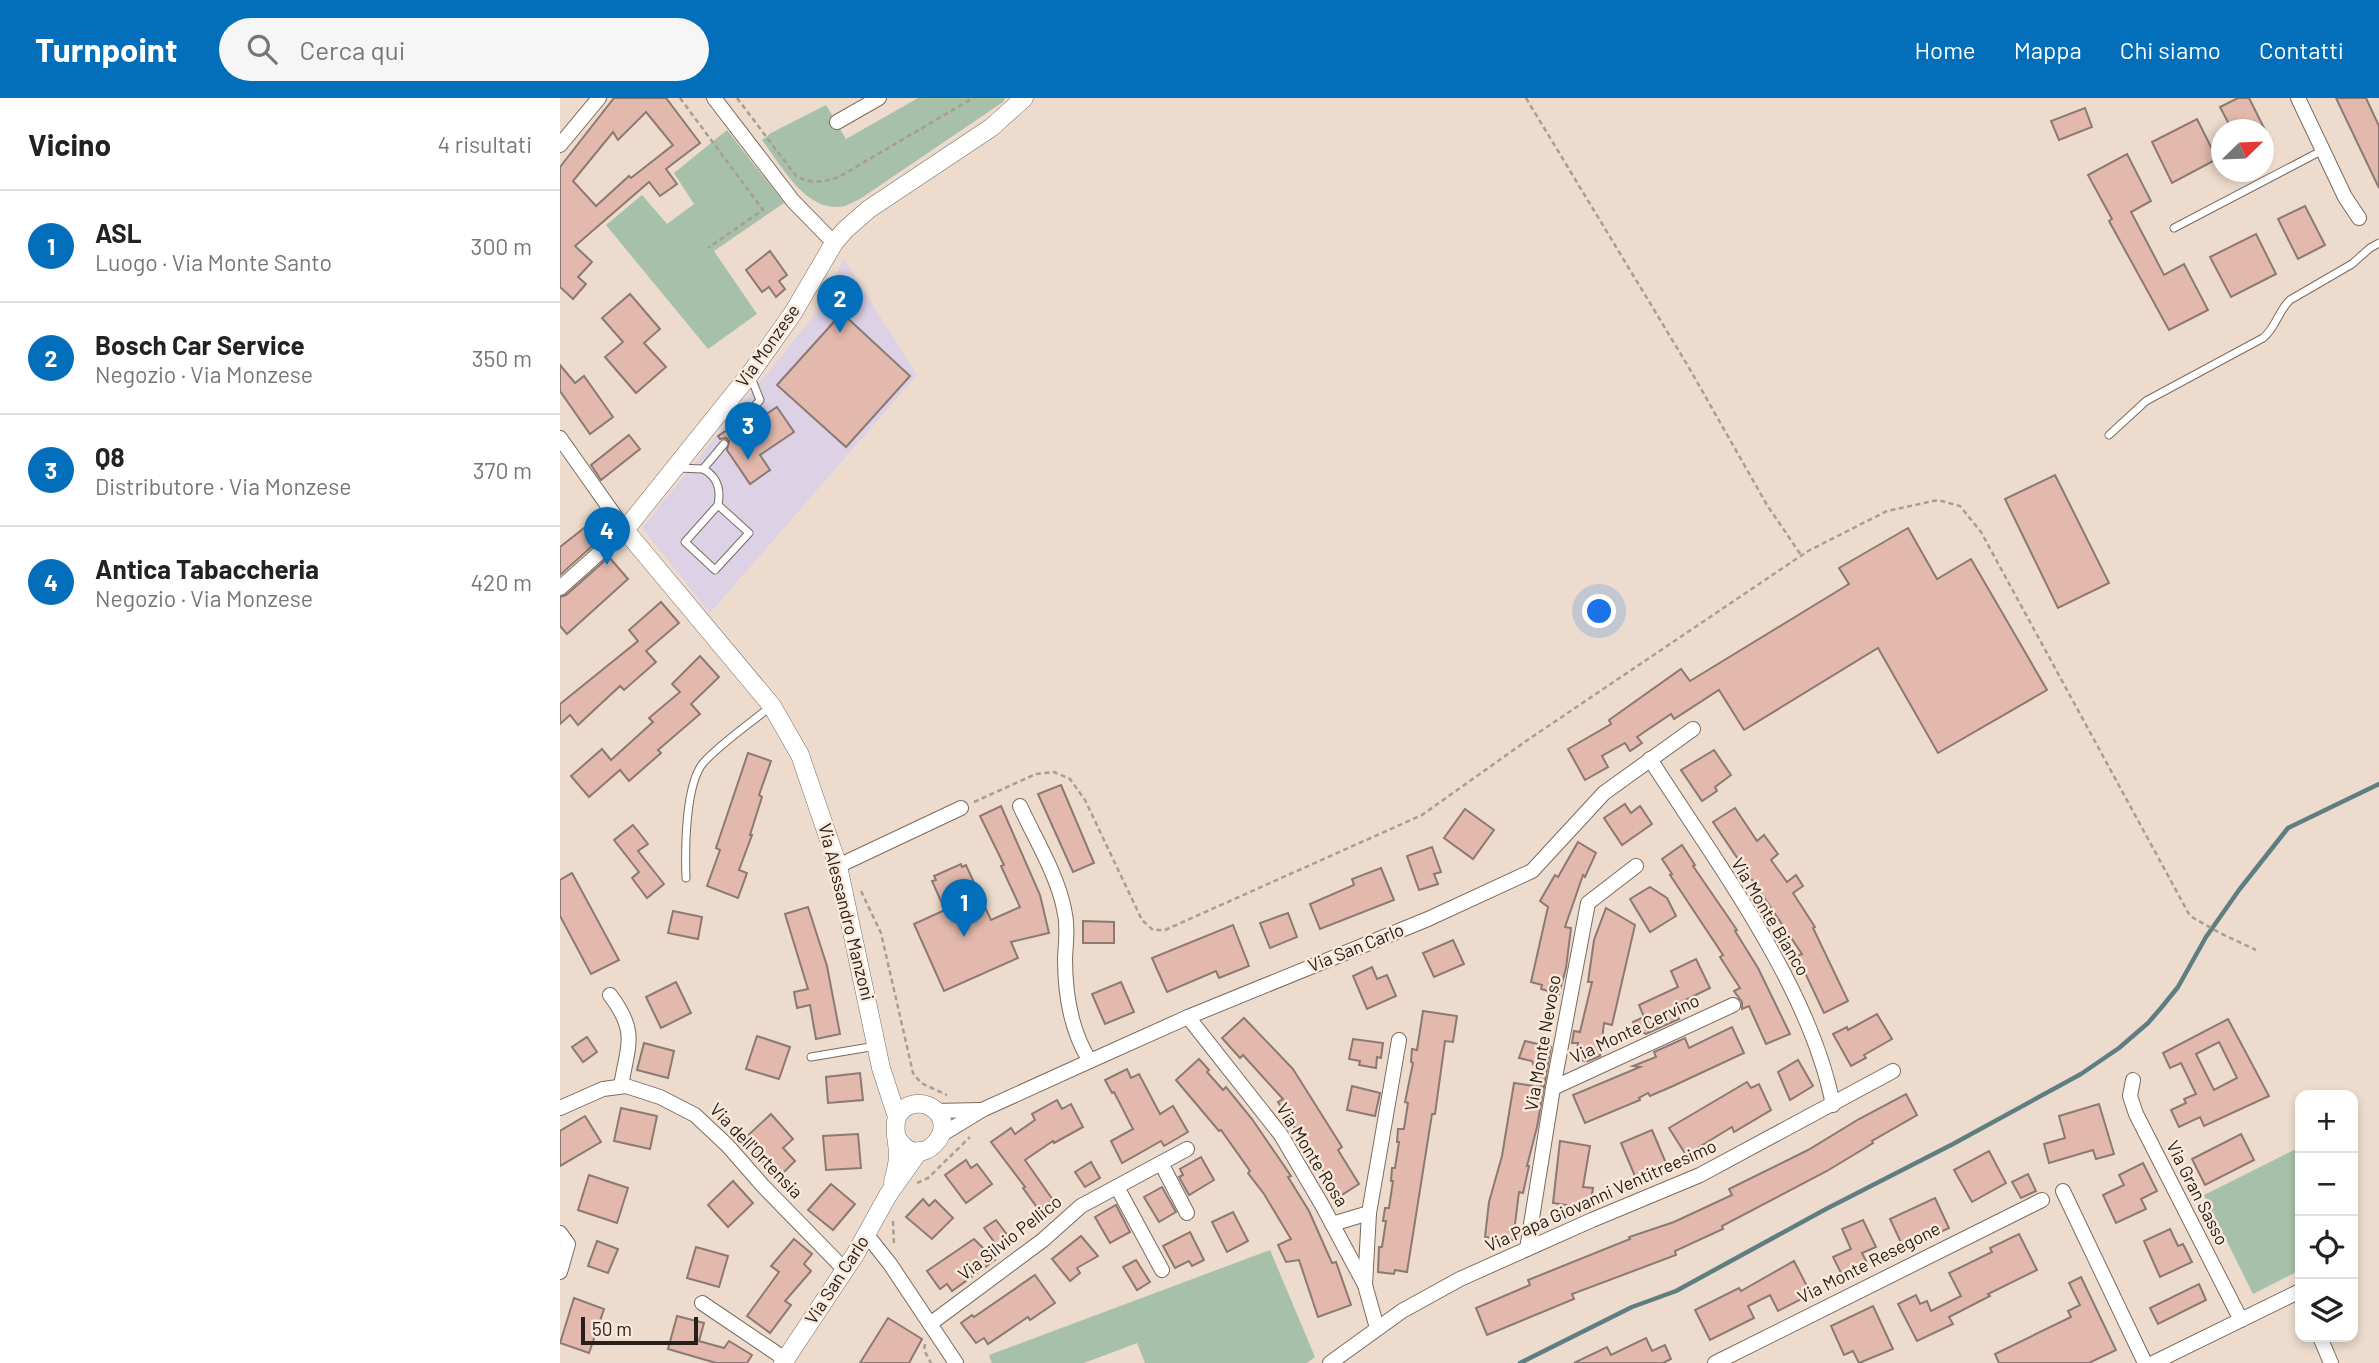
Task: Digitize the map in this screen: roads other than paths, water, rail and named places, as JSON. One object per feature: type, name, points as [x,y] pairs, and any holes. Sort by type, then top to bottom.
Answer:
[{"type":"street","points":[[560,145],[599,98]]},
{"type":"street","points":[[714,98],[787,194],[834,243]]},
{"type":"street","points":[[837,122],[879,98]]},
{"type":"street","name":"Via Monzese","points":[[560,588],[625,530],[677,467],[750,374],[793,313],[834,243],[862,215],[992,127],[1024,98]]},
{"type":"street","points":[[2298,98],[2345,197],[2359,218]]},
{"type":"street","points":[[560,439],[625,530]]},
{"type":"street","name":"Via Alessandro Manzoni","points":[[625,530],[772,705],[793,741],[806,769],[838,866],[884,1080],[903,1111]]},
{"type":"street","name":"Via San Carlo","points":[[941,1135],[982,1110],[1188,1017],[1428,919],[1532,871],[1604,793],[1693,729]]},
{"type":"street","name":"Via Monte Bianco","points":[[1650,759],[1752,918],[1777,964],[1815,1044],[1833,1105]]},
{"type":"street","points":[[1020,806],[1063,901],[1068,1004],[1075,1031],[1090,1061]]},
{"type":"street","points":[[838,866],[961,808]]},
{"type":"street","name":"Via Monte Nevoso","points":[[1527,1249],[1553,1088],[1588,903],[1636,866]]},
{"type":"street","points":[[560,1108],[596,1092],[621,1086],[629,1029],[623,1013],[610,995]]},
{"type":"street","name":"Via Monte Cervino","points":[[1553,1088],[1733,1005]]},
{"type":"street","name":"Via Monte Rosa","points":[[1188,1017],[1281,1135],[1365,1285],[1377,1328]]},
{"type":"street","points":[[1365,1285],[1369,1213],[1399,1040]]},
{"type":"street","name":"Via Papa Giovanni Ventitreesimo","points":[[1330,1363],[1377,1328],[1427,1297],[1527,1249],[1700,1175],[1893,1071]]},
{"type":"street","name":"Via Gran Sasso","points":[[2133,1080],[2130,1096],[2136,1114],[2241,1320]]},
{"type":"street","name":"Via dell'Ortensia","points":[[621,1086],[641,1089],[695,1115],[728,1146],[845,1270]]},
{"type":"street","points":[[923,1104],[935,1111],[942,1122],[941,1135],[932,1147],[919,1152],[905,1147],[896,1136],[895,1125],[903,1111],[923,1104]]},
{"type":"street","name":"Via San Carlo","points":[[935,1111],[982,1110]]},
{"type":"street","name":"Via San Carlo","points":[[888,1195],[897,1165],[896,1136]]},
{"type":"street","name":"Via Silvio Pellico","points":[[930,1324],[1043,1240],[1081,1206],[1187,1149]]},
{"type":"street","name":"Via San Carlo","points":[[784,1361],[867,1235],[888,1195],[919,1152]]},
{"type":"street","points":[[1161,1164],[1187,1213]]},
{"type":"street","points":[[1117,1187],[1162,1270]]},
{"type":"street","points":[[2063,1191],[2145,1363]]},
{"type":"street","name":"Via Monte Resegone","points":[[1715,1363],[2042,1200]]},
{"type":"street","points":[[1332,1224],[1369,1213]]},
{"type":"street","points":[[867,1235],[890,1264],[956,1363]]},
{"type":"street","points":[[560,1272],[564,1239]]},
{"type":"street","points":[[2154,1363],[2295,1293]]},
{"type":"street","points":[[702,1303],[784,1361]]},
{"type":"street","points":[[2322,1342],[2332,1363]]},
{"type":"lane","points":[[2174,228],[2323,150]]},
{"type":"lane","points":[[2109,435],[2146,401],[2263,338],[2272,328],[2282,307],[2290,300],[2352,264],[2379,243]]},
{"type":"lane","points":[[739,425],[760,400],[750,374]]},
{"type":"lane","points":[[703,469],[724,444]]},
{"type":"lane","points":[[677,467],[703,469],[710,473],[719,487],[718,505],[685,542],[715,570],[749,533],[718,505]]},
{"type":"lane","points":[[686,878],[685,843],[694,780],[703,763],[772,705]]},
{"type":"lane","points":[[811,1057],[878,1050]]},
{"type":"waterway","points":[[1520,1363],[1632,1307],[1676,1291],[2081,1074],[2119,1048],[2161,1008],[2178,987],[2206,937],[2239,890],[2288,828],[2379,784]]},
{"type":"place","name":"Bosch Car Service","points":[[840,333]]},
{"type":"place","name":"Q8","points":[[748,460]]},
{"type":"place","name":"Antica Tabaccheria","points":[[607,565]]},
{"type":"place","name":"ASL","points":[[964,937]]}]
